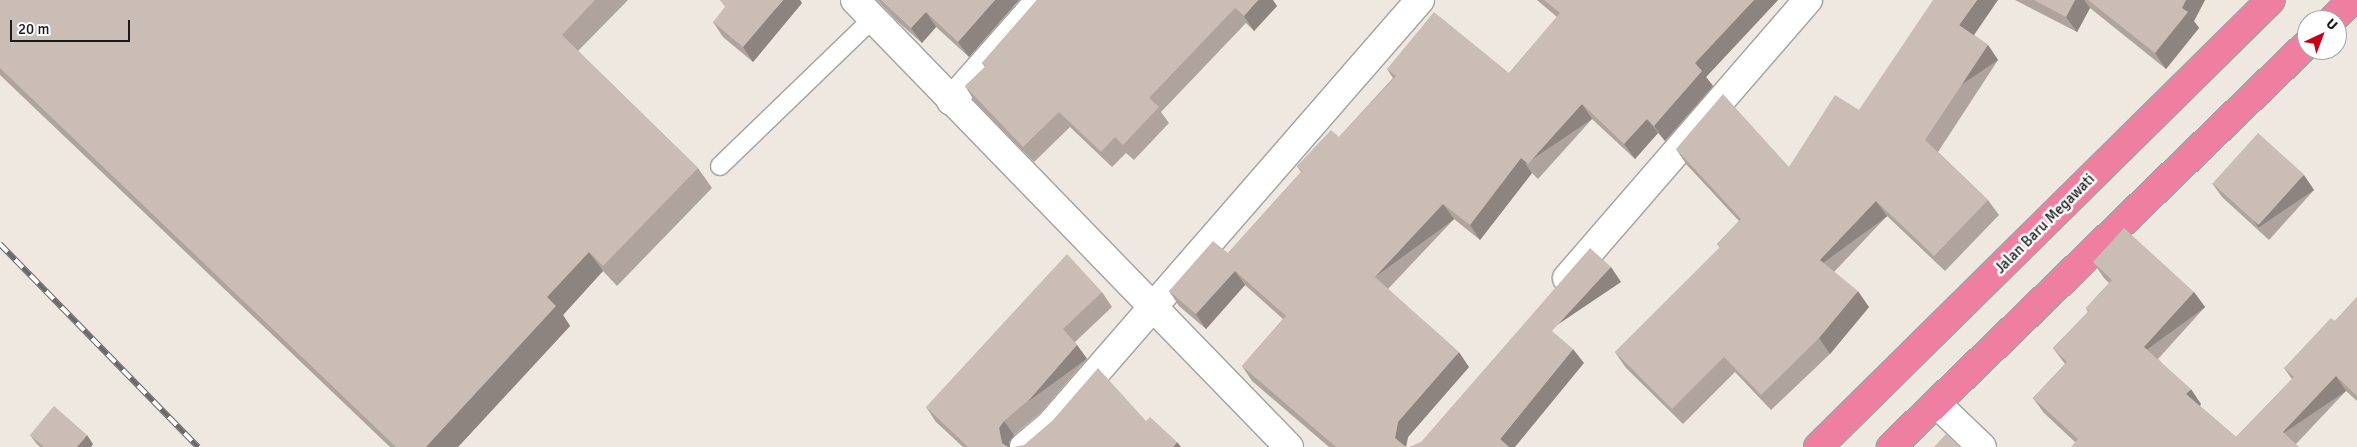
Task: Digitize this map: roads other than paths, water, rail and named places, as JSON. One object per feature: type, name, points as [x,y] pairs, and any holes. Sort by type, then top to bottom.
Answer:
[{"type":"highway","name":"Jalan Baru Megawati","points":[[1818,447],[2271,0]]},
{"type":"highway","points":[[2342,10],[2352,0]]},
{"type":"highway","points":[[1891,447],[2297,54]]},
{"type":"street","points":[[951,101],[1040,0]]},
{"type":"street","points":[[1024,447],[1051,424],[1420,0]]},
{"type":"street","points":[[1549,298],[1808,0]]},
{"type":"street","points":[[864,9],[1285,446]]},
{"type":"street","points":[[1937,404],[1982,447]]},
{"type":"lane","points":[[720,166],[864,9]]},
{"type":"railway","points":[[0,244],[198,447]]}]
